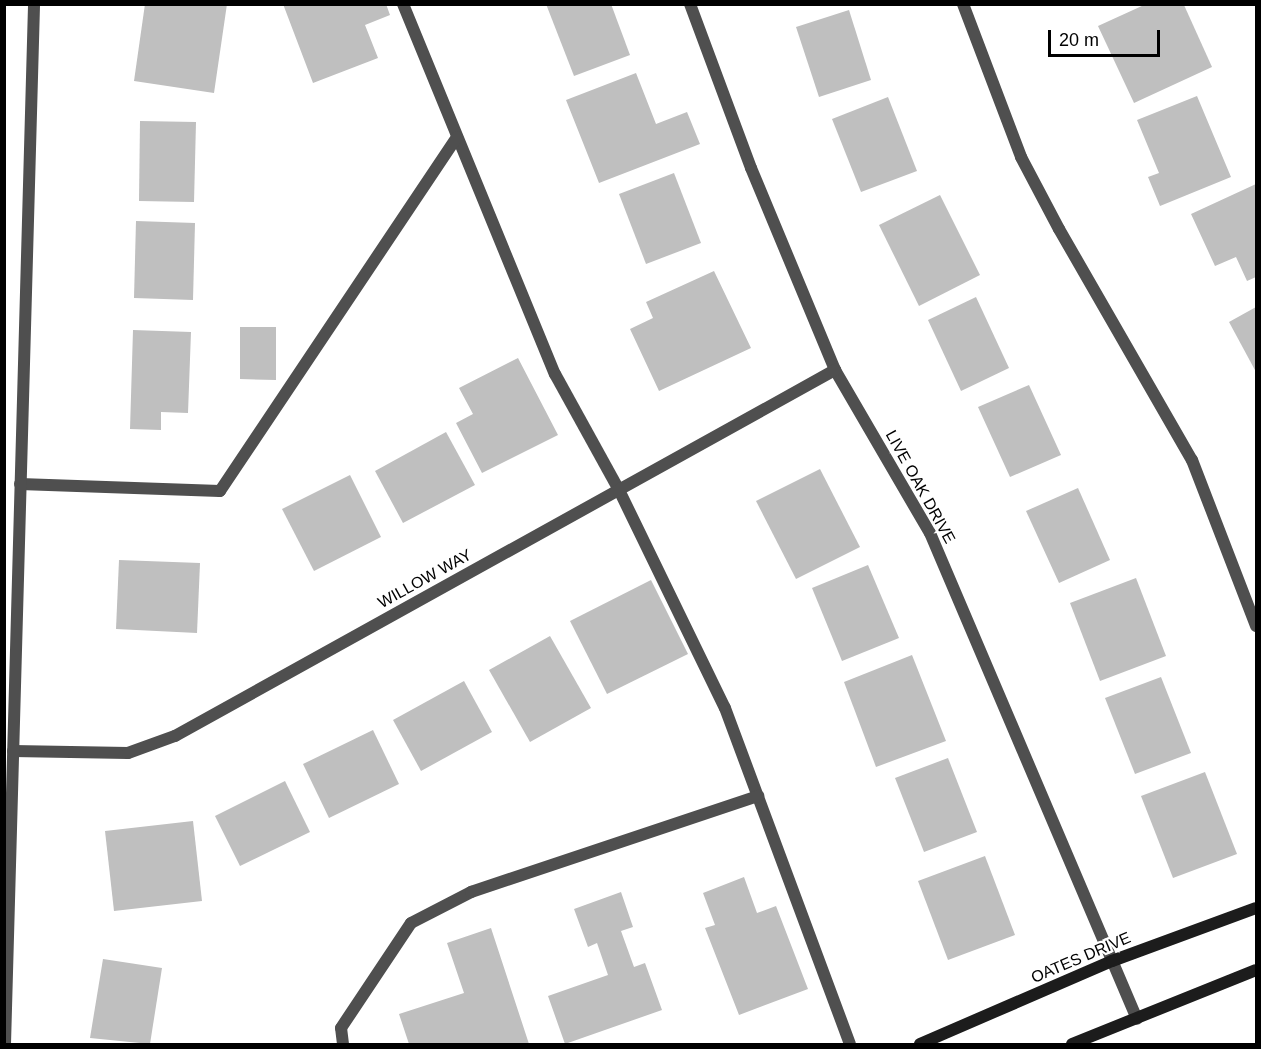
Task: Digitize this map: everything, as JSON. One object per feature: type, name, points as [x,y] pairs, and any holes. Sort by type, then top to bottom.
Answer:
[{"type":"main road","name":"OATES DRIVE","points":[[920,1044],[1112,961],[1257,908]]},
{"type":"main road","points":[[1071,1044],[1257,970]]},
{"type":"street","points":[[5,1044],[34,4]]},
{"type":"street","points":[[403,4],[555,374],[619,490],[725,708],[850,1044]]},
{"type":"street","name":"LIVE OAK DRIVE","points":[[690,4],[751,168],[835,370],[930,533],[1137,1019]]},
{"type":"street","points":[[963,4],[1021,157],[1192,460],[1257,626]]},
{"type":"street","points":[[20,484],[220,492],[457,137]]},
{"type":"street","name":"WILLOW WAY","points":[[13,752],[128,753],[175,736],[835,370]]},
{"type":"street","points":[[343,1044],[341,1028],[411,923],[471,892],[758,796]]},
{"type":"building","points":[[145,4],[227,4],[214,93],[134,81]]},
{"type":"building","points":[[283,4],[386,4],[390,15],[365,25],[378,58],[313,83]]},
{"type":"building","points":[[546,4],[611,4],[630,55],[574,76]]},
{"type":"building","points":[[1144,5],[1184,5],[1212,67],[1134,103],[1098,26]]},
{"type":"building","points":[[849,10],[871,80],[819,97],[796,27]]},
{"type":"building","points":[[636,73],[656,124],[687,112],[700,144],[599,183],[566,100]]},
{"type":"building","points":[[1197,96],[1231,177],[1160,206],[1148,177],[1159,173],[1137,120]]},
{"type":"building","points":[[888,97],[917,171],[861,192],[832,119]]},
{"type":"building","points":[[140,121],[196,122],[194,202],[139,201]]},
{"type":"building","points":[[674,173],[701,243],[646,264],[619,194]]},
{"type":"building","points":[[1256,184],[1256,277],[1247,281],[1236,257],[1215,266],[1191,214]]},
{"type":"building","points":[[940,195],[980,275],[919,306],[879,225]]},
{"type":"building","points":[[136,221],[195,223],[193,300],[134,298]]},
{"type":"building","points":[[714,271],[751,348],[659,391],[630,329],[653,318],[646,302]]},
{"type":"building","points":[[976,297],[1009,368],[961,391],[928,320]]},
{"type":"building","points":[[1256,307],[1256,372],[1229,322]]},
{"type":"building","points":[[240,327],[276,327],[276,380],[240,379]]},
{"type":"building","points":[[133,330],[191,332],[188,413],[161,412],[161,430],[130,429]]},
{"type":"building","points":[[518,358],[558,435],[482,473],[456,423],[473,414],[459,388]]},
{"type":"building","points":[[1029,385],[1061,455],[1010,477],[978,407]]},
{"type":"building","points":[[446,432],[475,485],[403,523],[375,471]]},
{"type":"building","points":[[820,469],[860,547],[796,579],[756,501]]},
{"type":"building","points":[[350,475],[381,537],[314,571],[282,509]]},
{"type":"building","points":[[1078,488],[1110,560],[1059,583],[1026,511]]},
{"type":"building","points":[[119,560],[200,563],[197,633],[116,629]]},
{"type":"building","points":[[868,565],[899,638],[842,661],[812,588]]},
{"type":"building","points":[[1136,578],[1166,656],[1100,681],[1070,603]]},
{"type":"building","points":[[651,580],[688,654],[607,694],[570,621]]},
{"type":"building","points":[[550,636],[591,708],[530,742],[489,670]]},
{"type":"building","points":[[912,655],[946,741],[876,767],[844,682]]},
{"type":"building","points":[[1161,677],[1191,753],[1135,774],[1105,698]]},
{"type":"building","points":[[464,681],[492,732],[421,771],[393,720]]},
{"type":"building","points":[[373,730],[399,784],[329,818],[303,764]]},
{"type":"building","points":[[948,758],[977,832],[924,852],[895,778]]},
{"type":"building","points":[[1205,772],[1237,854],[1173,878],[1141,796]]},
{"type":"building","points":[[285,781],[310,832],[240,866],[215,816]]},
{"type":"building","points":[[193,821],[202,901],[114,911],[105,831]]},
{"type":"building","points":[[985,856],[1015,935],[948,960],[918,881]]},
{"type":"building","points":[[744,877],[757,913],[776,906],[808,989],[739,1015],[705,928],[715,925],[703,893]]},
{"type":"building","points":[[621,892],[633,927],[621,931],[634,967],[645,963],[662,1010],[565,1044],[548,996],[608,975],[597,943],[588,947],[574,909]]},
{"type":"building","points":[[491,928],[529,1044],[409,1044],[399,1014],[464,993],[447,943]]},
{"type":"building","points":[[103,959],[162,968],[150,1044],[90,1038]]}]
